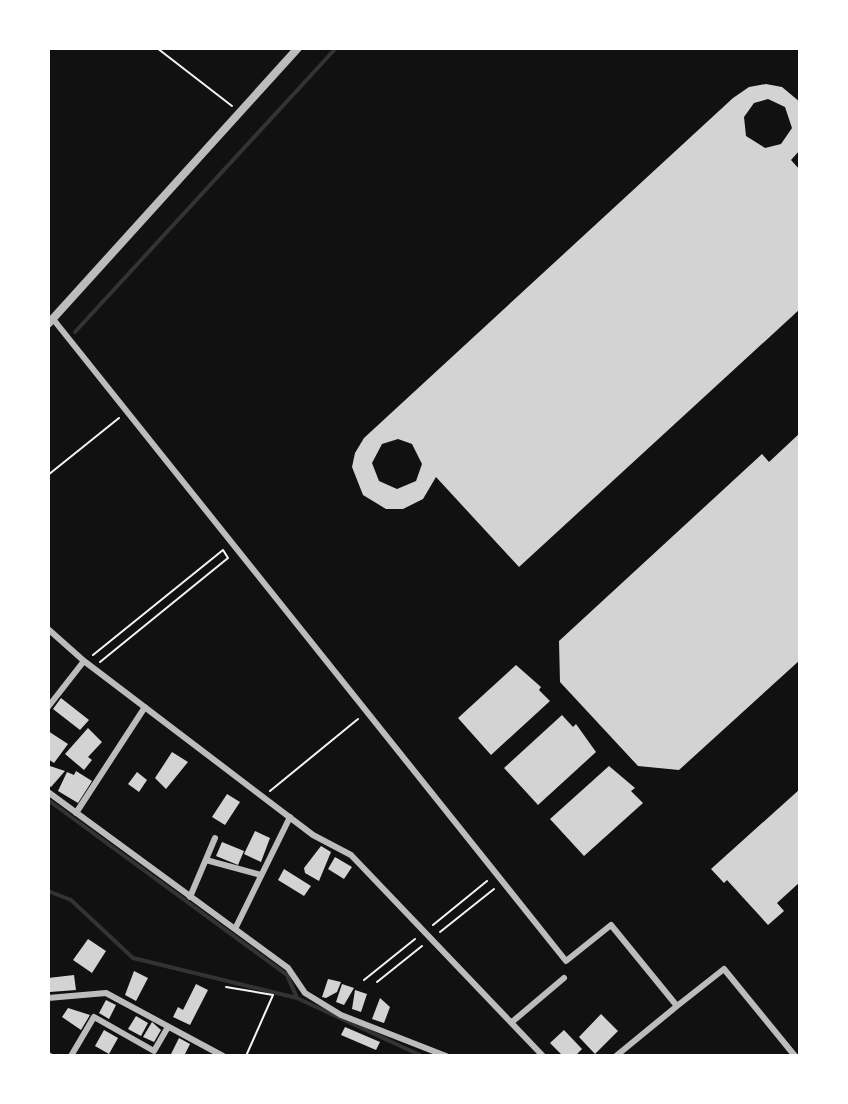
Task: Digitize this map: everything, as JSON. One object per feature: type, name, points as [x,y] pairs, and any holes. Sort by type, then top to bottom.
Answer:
[{"type":"street","points":[[298,48],[50,322],[126,412],[566,961],[611,925],[677,1006]]},
{"type":"street","points":[[48,629],[93,668],[313,835],[351,855],[543,1056]]},
{"type":"street","points":[[48,707],[84,661]]},
{"type":"street","points":[[76,813],[145,707]]},
{"type":"street","points":[[48,792],[288,968],[305,993],[341,1015],[446,1056]]},
{"type":"street","points":[[235,929],[290,817]]},
{"type":"street","points":[[190,897],[215,838]]},
{"type":"street","points":[[206,860],[261,875]]},
{"type":"street","points":[[616,1056],[724,969],[795,1056]]},
{"type":"street","points":[[512,1022],[564,978]]},
{"type":"street","points":[[48,998],[106,993],[223,1056]]},
{"type":"street","points":[[71,1056],[94,1017],[154,1051],[168,1027]]},
{"type":"path","points":[[157,48],[240,111]]},
{"type":"path","points":[[48,475],[126,412]]},
{"type":"path","points":[[84,661],[223,550],[228,558],[93,668]]},
{"type":"path","points":[[263,797],[365,713]]},
{"type":"path","points":[[226,987],[273,995],[246,1056]]},
{"type":"building","points":[[766,84],[782,87],[800,102],[800,150],[791,160],[800,170],[800,309],[519,567],[436,477],[423,499],[403,509],[386,509],[363,495],[352,467],[355,453],[364,438],[733,98],[749,87]],"holes":[[[768,99],[785,107],[792,128],[781,144],[765,148],[746,136],[744,117],[754,103]],[[398,439],[412,444],[422,464],[416,481],[397,489],[379,481],[372,463],[382,444]]]},
{"type":"building","points":[[800,433],[800,660],[679,770],[638,766],[560,682],[559,641],[762,454],[769,462]]},
{"type":"building","points":[[516,665],[541,687],[539,690],[550,701],[491,755],[458,718]]},
{"type":"building","points":[[61,698],[89,720],[80,730],[53,709]]},
{"type":"building","points":[[562,715],[573,727],[576,724],[596,752],[538,805],[504,768]]},
{"type":"building","points":[[88,728],[102,742],[88,757],[92,760],[84,770],[65,754]]},
{"type":"building","points":[[48,731],[68,744],[54,763],[48,759]]},
{"type":"building","points":[[172,752],[188,762],[166,789],[155,778]]},
{"type":"building","points":[[50,766],[65,771],[51,787],[48,785]]},
{"type":"building","points":[[609,766],[635,788],[631,791],[643,803],[584,856],[550,819]]},
{"type":"building","points":[[76,771],[92,781],[78,803],[58,791],[67,772],[74,775]]},
{"type":"building","points":[[137,772],[147,780],[139,792],[128,784]]},
{"type":"building","points":[[800,789],[800,882],[777,903],[784,911],[768,925],[727,880],[724,883],[711,869]]},
{"type":"building","points":[[227,794],[240,802],[225,825],[212,817]]},
{"type":"building","points":[[255,831],[270,838],[261,862],[244,854]]},
{"type":"building","points":[[222,842],[244,851],[238,865],[216,856]]},
{"type":"building","points":[[321,846],[331,852],[319,881],[305,873],[304,868]]},
{"type":"building","points":[[335,857],[352,867],[344,879],[328,869]]},
{"type":"building","points":[[284,869],[311,886],[304,896],[278,880]]},
{"type":"building","points":[[88,939],[106,951],[92,973],[73,960]]},
{"type":"building","points":[[134,971],[148,978],[136,1001],[125,995]]},
{"type":"building","points":[[74,975],[76,990],[50,992],[48,978]]},
{"type":"building","points":[[328,979],[341,982],[337,992],[326,998],[322,997]]},
{"type":"building","points":[[196,984],[208,990],[190,1025],[173,1017],[178,1007],[183,1010]]},
{"type":"building","points":[[342,984],[354,988],[344,1005],[336,1002]]},
{"type":"building","points":[[355,990],[367,994],[361,1012],[352,1009]]},
{"type":"building","points":[[380,998],[390,1007],[384,1023],[372,1019]]},
{"type":"building","points":[[106,1000],[116,1005],[109,1019],[99,1013]]},
{"type":"building","points":[[68,1008],[90,1015],[81,1030],[62,1017]]},
{"type":"building","points":[[601,1014],[618,1031],[595,1054],[579,1037]]},
{"type":"building","points":[[136,1016],[148,1023],[141,1036],[128,1029]]},
{"type":"building","points":[[152,1022],[161,1030],[154,1042],[143,1037]]},
{"type":"building","points":[[345,1027],[380,1042],[376,1050],[341,1035]]},
{"type":"building","points":[[104,1030],[118,1038],[109,1054],[95,1046]]},
{"type":"building","points":[[564,1030],[582,1049],[575,1056],[563,1056],[550,1043]]},
{"type":"building","points":[[179,1038],[190,1044],[184,1056],[170,1056]]},
{"type":"waterway","points":[[75,332],[336,48]]},
{"type":"waterway","points":[[48,800],[287,975],[297,998]]},
{"type":"waterway","points":[[48,891],[71,900],[133,958],[297,998],[422,1056]]}]
